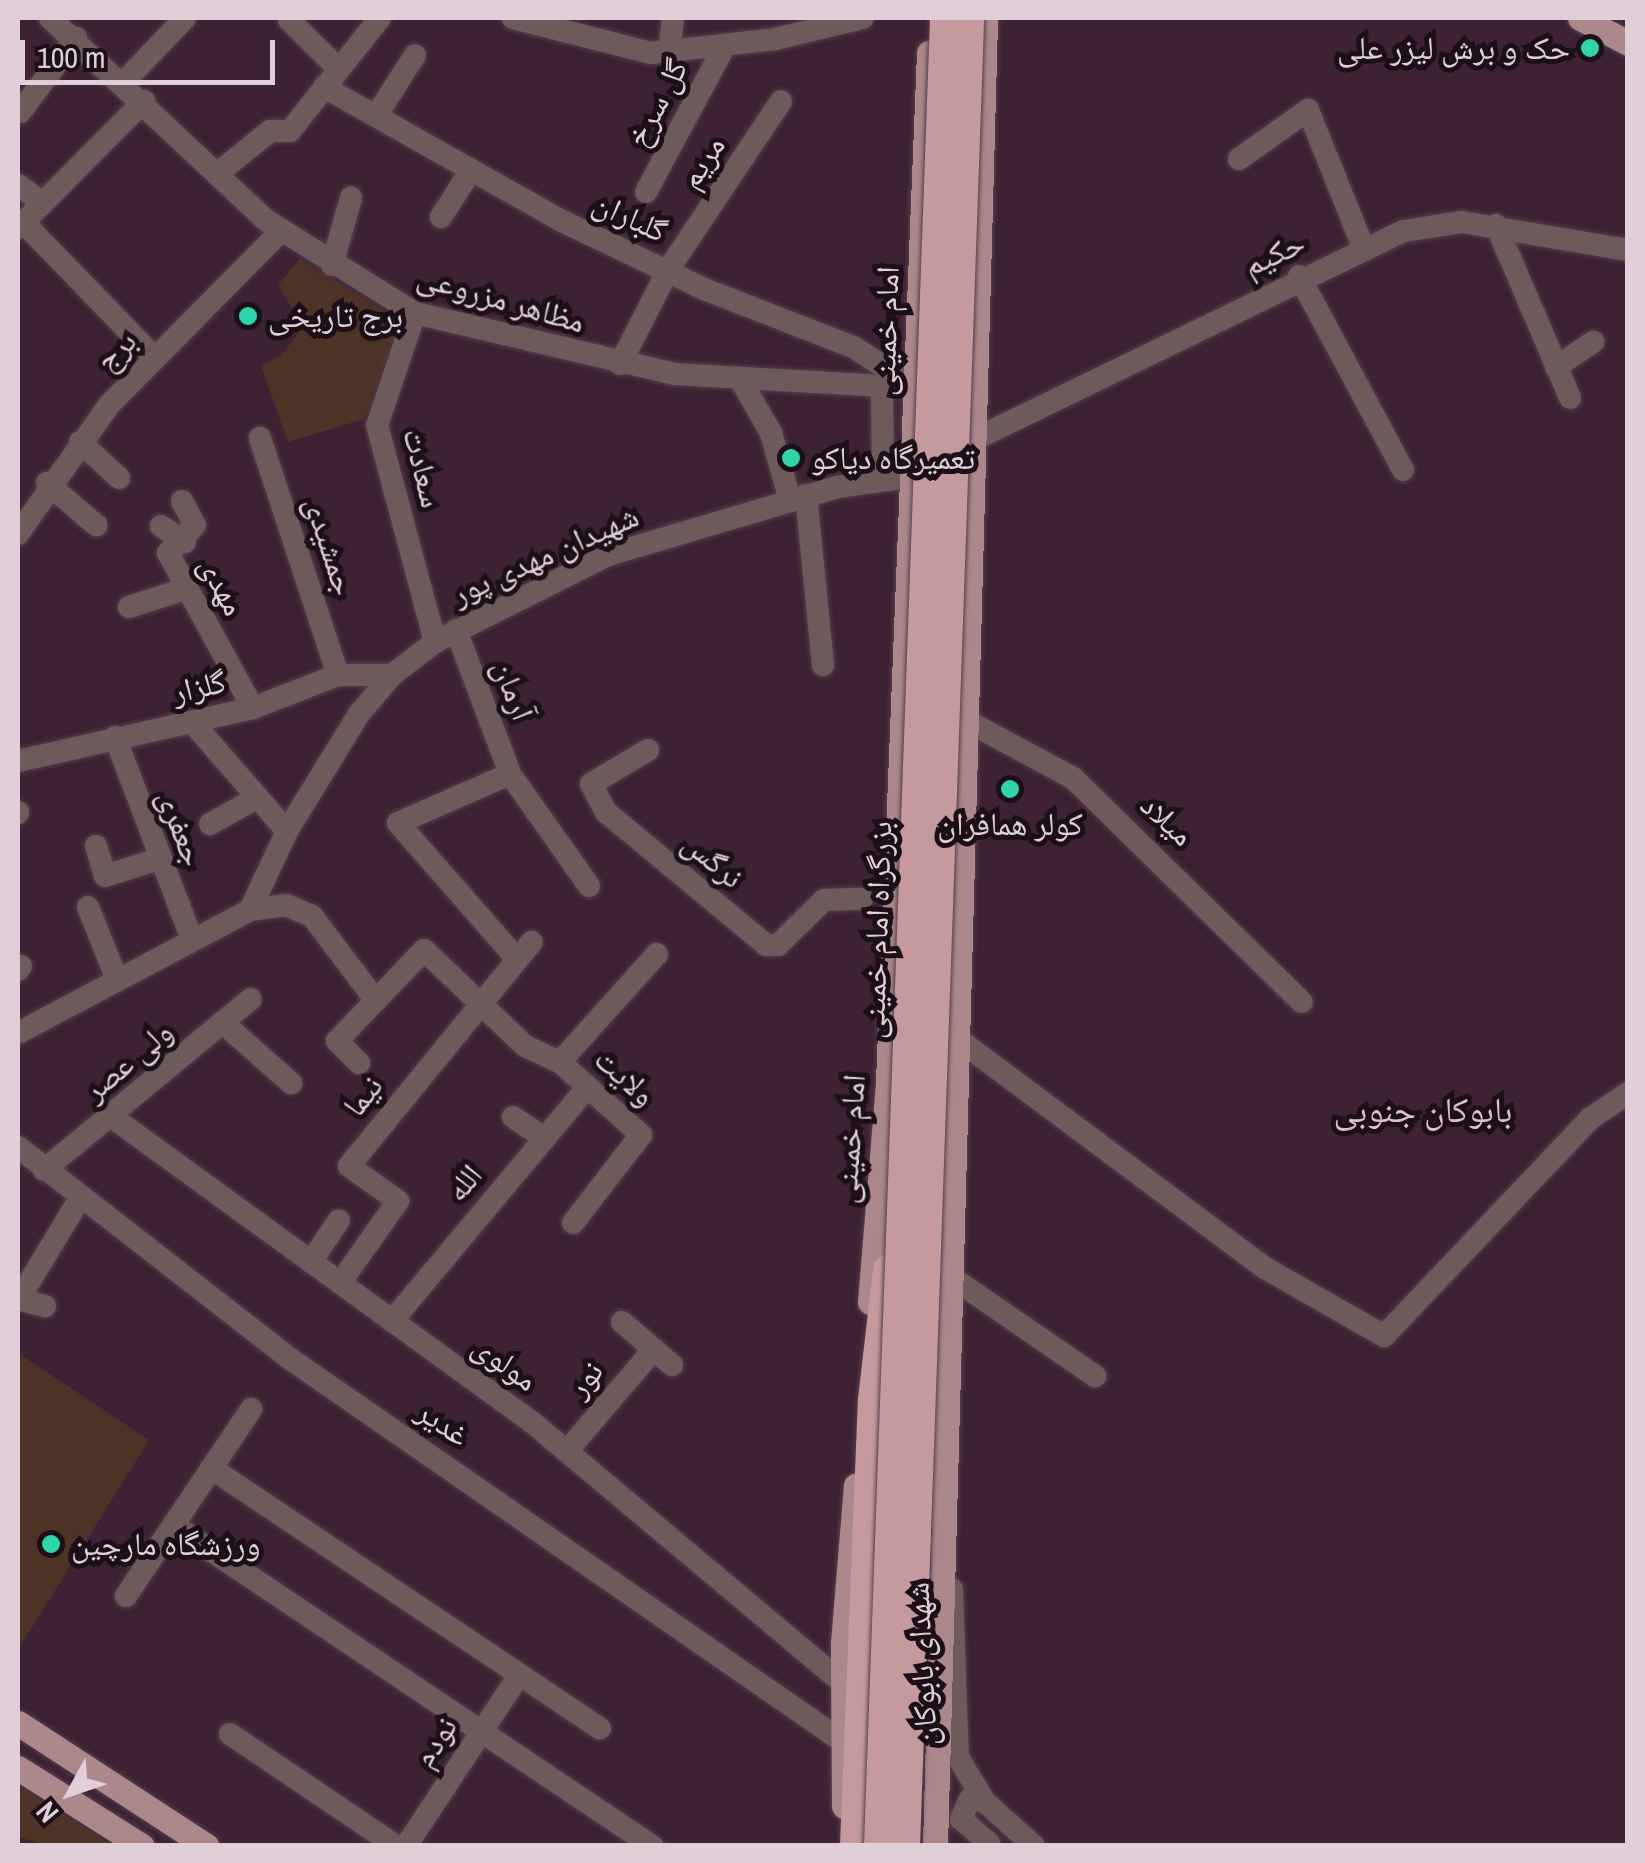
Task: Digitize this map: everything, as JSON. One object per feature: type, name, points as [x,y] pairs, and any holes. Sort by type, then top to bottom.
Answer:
[{"type":"highway","name":"بزرگراه امام خمینی","points":[[904,1846],[945,18]]},
{"type":"highway","name":"بزرگراه امام خمینی","points":[[879,1846],[969,18]]},
{"type":"highway","points":[[855,1846],[873,1400],[918,1112]]},
{"type":"highway","points":[[918,1112],[920,1846]]},
{"type":"main road","name":"امام خمینی","points":[[845,1846],[843,1683],[888,1082],[898,802],[896,478],[916,388],[930,18]]},
{"type":"main road","points":[[935,1846],[960,804],[985,18]]},
{"type":"main road","points":[[1580,18],[1624,39]]},
{"type":"main road","points":[[898,802],[960,804]]},
{"type":"main road","points":[[18,1723],[207,1846]]},
{"type":"main road","points":[[18,1768],[142,1846]]},
{"type":"street","name":"مظاهر مزروعی","points":[[50,18],[282,230],[332,265],[415,312],[620,364],[740,379],[916,388]]},
{"type":"street","points":[[124,82],[185,18]]},
{"type":"street","points":[[218,173],[270,132],[290,131],[380,18]]},
{"type":"street","points":[[513,18],[585,27],[670,51],[725,45],[863,18]]},
{"type":"street","points":[[670,51],[673,18]]},
{"type":"street","points":[[289,20],[338,68]]},
{"type":"street","points":[[20,112],[76,38]]},
{"type":"street","name":"گل سرخ","points":[[646,192],[725,45]]},
{"type":"street","points":[[376,116],[416,55]]},
{"type":"street","name":"گلباران","points":[[324,87],[471,170],[668,270],[855,348],[916,388]]},
{"type":"street","points":[[144,101],[20,225],[154,357]]},
{"type":"street","name":"مریم","points":[[620,364],[668,270],[782,102]]},
{"type":"street","points":[[1238,159],[1308,110],[1364,249]]},
{"type":"street","points":[[442,217],[471,170]]},
{"type":"street","points":[[18,185],[42,203]]},
{"type":"street","points":[[332,265],[351,198]]},
{"type":"street","points":[[1496,226],[1570,398]]},
{"type":"street","name":"حکیم","points":[[971,441],[1300,276],[1404,231],[1496,226],[1628,250]]},
{"type":"street","name":"برج","points":[[18,534],[47,483],[80,442],[154,357],[282,230]]},
{"type":"street","points":[[1300,276],[1403,470]]},
{"type":"street","name":"سعادت","points":[[415,312],[377,426],[435,642]]},
{"type":"street","points":[[1556,367],[1593,342]]},
{"type":"street","points":[[740,379],[771,432],[798,497],[824,665]]},
{"type":"street","points":[[882,385],[896,478]]},
{"type":"street","name":"جمشیدی","points":[[260,438],[338,675]]},
{"type":"street","points":[[80,442],[119,478]]},
{"type":"street","name":"شهیدان مهدی پور","points":[[250,910],[287,831],[392,675],[435,642],[608,555],[798,497],[896,478]]},
{"type":"street","points":[[47,483],[96,525]]},
{"type":"street","name":"مهدی","points":[[182,501],[195,525],[185,542],[168,552],[253,708]]},
{"type":"street","points":[[161,526],[185,542]]},
{"type":"street","points":[[129,607],[185,589]]},
{"type":"street","name":"آرمان","points":[[456,630],[510,774],[589,886]]},
{"type":"street","name":"گلزار","points":[[18,761],[253,708],[338,675],[392,675]]},
{"type":"street","name":"میلاد","points":[[963,719],[1073,778],[1302,1002]]},
{"type":"street","points":[[193,723],[253,800],[287,831]]},
{"type":"street","name":"جعفری","points":[[115,737],[192,940]]},
{"type":"street","name":"نرگس","points":[[648,750],[591,784],[606,812],[766,945],[778,945],[824,900],[862,899]]},
{"type":"street","name":"نیما","points":[[340,1283],[398,1200],[348,1166],[480,999],[524,950],[398,823],[510,774]]},
{"type":"street","points":[[210,824],[253,800]]},
{"type":"street","points":[[96,846],[105,876],[159,859]]},
{"type":"street","points":[[19,1030],[116,976],[250,910],[286,905],[312,916],[376,1001],[337,1041],[359,1063]]},
{"type":"street","points":[[88,907],[116,976]]},
{"type":"street","name":"ولایت","points":[[376,1001],[424,950],[480,999],[524,1046],[560,1062],[640,1135],[573,1223]]},
{"type":"street","points":[[560,1062],[656,954]]},
{"type":"street","name":"ولی عصر","points":[[44,1170],[251,999]]},
{"type":"street","points":[[223,1023],[291,1084]]},
{"type":"street","points":[[955,1036],[1265,1268],[1384,1336],[1591,1118],[1628,1094]]},
{"type":"street","name":"الله","points":[[392,1321],[586,1088]]},
{"type":"street","name":"مولوی","points":[[112,1117],[566,1452],[843,1683]]},
{"type":"street","points":[[513,1117],[544,1138]]},
{"type":"street","name":"غدیر","points":[[18,1147],[80,1200],[286,1356],[842,1741]]},
{"type":"street","points":[[46,1306],[18,1299],[80,1200]]},
{"type":"street","points":[[311,1262],[339,1220]]},
{"type":"street","points":[[951,1278],[1095,1376]]},
{"type":"street","points":[[622,1322],[672,1365]]},
{"type":"street","name":"نور","points":[[566,1452],[654,1349]]},
{"type":"street","points":[[126,1596],[251,1409]]},
{"type":"street","points":[[211,1468],[600,1728]]},
{"type":"street","name":"شهدای بابوکان","points":[[946,1510],[958,1757],[984,1801],[1034,1846]]},
{"type":"street","points":[[173,1525],[652,1846]]},
{"type":"street","name":"نودم","points":[[406,1846],[519,1675]]},
{"type":"street","points":[[230,1734],[396,1846]]},
{"type":"street","points":[[984,1801],[970,1799],[962,1819],[989,1845]]},
{"type":"shaded area","points":[[300,259],[401,321],[364,419],[288,442],[261,366],[282,355],[303,326],[278,285]]},
{"type":"shaded area","name":"ورزشگاه مارچین","points":[[18,1353],[149,1440],[19,1648],[18,1647]]},
{"type":"shaded area","points":[[18,1785],[111,1845],[47,1845],[18,1837]]},
{"type":"place","name":"حک و برش لیزر علی","points":[[1590,48]]},
{"type":"place","name":"برج تاریخی","points":[[248,316]]},
{"type":"place","name":"تعمیرگاه دیاکو","points":[[791,458]]},
{"type":"place","name":"کولر همافران","points":[[1010,789]]},
{"type":"place","name":"ورزشگاه مارچین","points":[[51,1544]]},
{"type":"district","name":"بابوکان جنوبی","points":[[1423,1110]]}]
